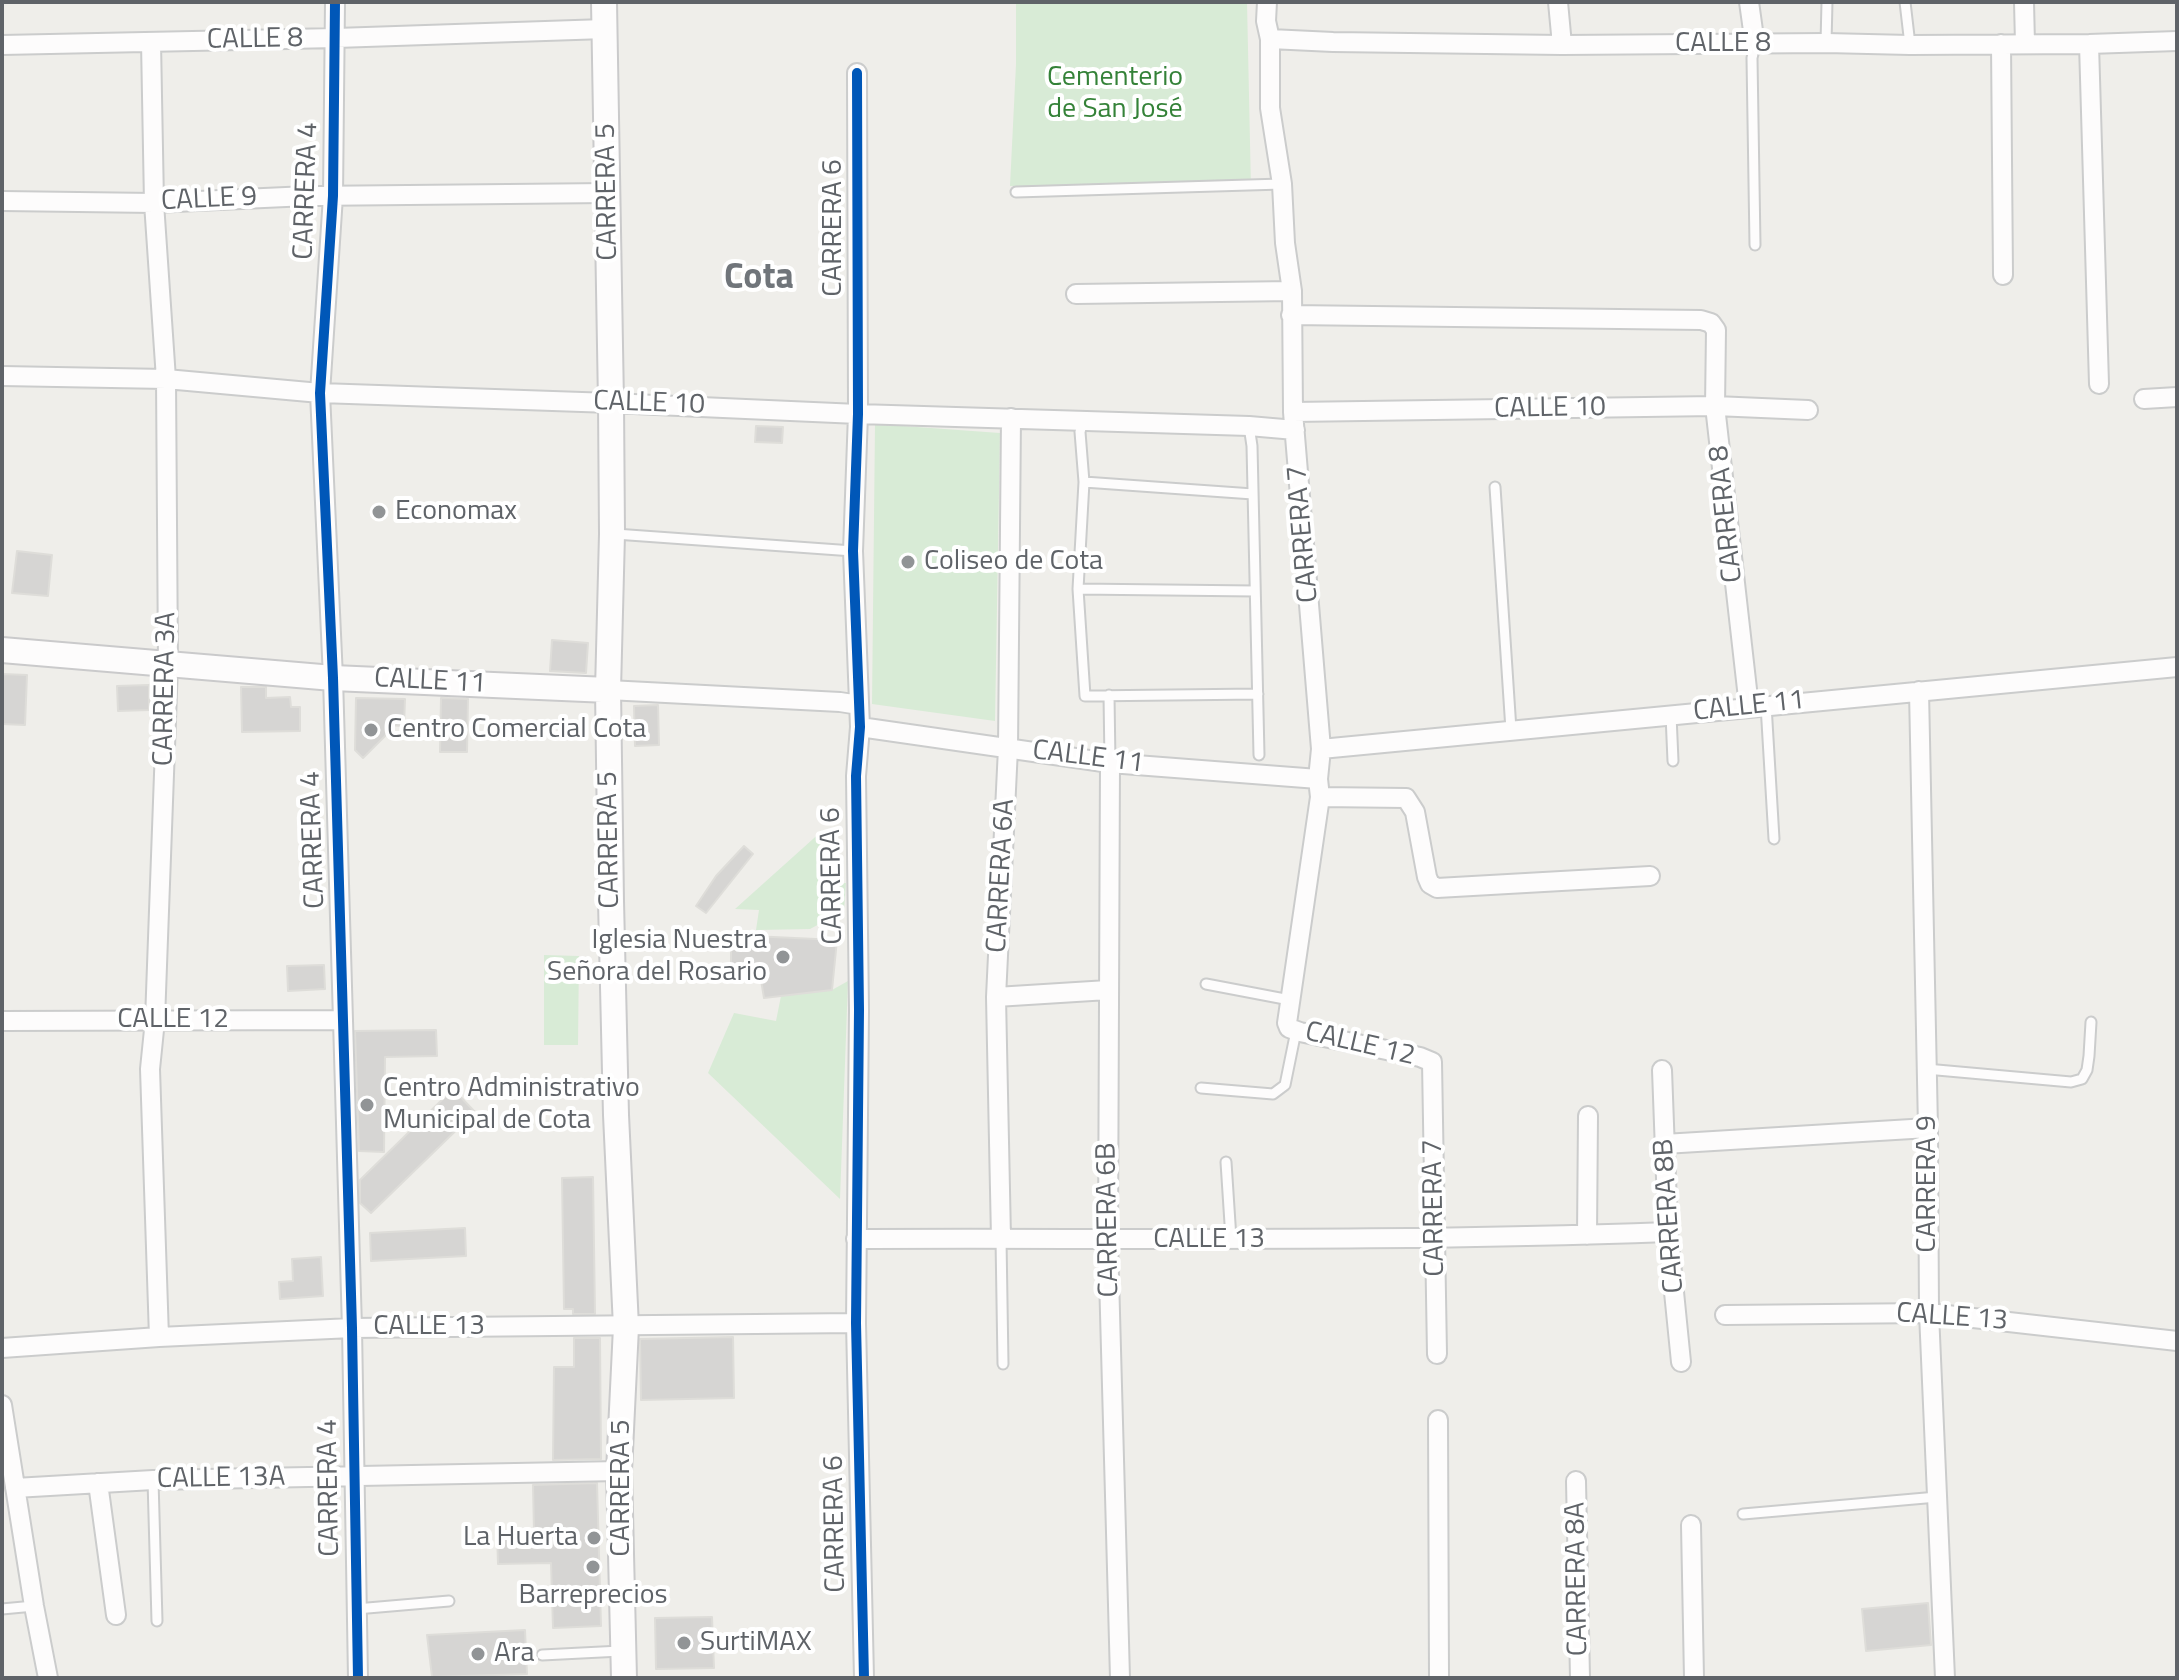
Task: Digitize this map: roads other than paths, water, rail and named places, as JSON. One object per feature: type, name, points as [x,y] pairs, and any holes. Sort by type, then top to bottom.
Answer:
[{"type":"main road","name":"CARRERA 5","points":[[604,2],[612,534],[608,690],[616,1115],[626,1327],[619,1471],[624,1678]]},
{"type":"main road","name":"CALLE 11","points":[[2,650],[333,678],[608,690]]},
{"type":"street","name":"CARRERA 4","points":[[335,2],[333,196],[320,393],[333,678],[352,1328],[358,1678]]},
{"type":"street","name":"CARRERA 7","points":[[1267,2],[1270,108],[1282,184],[1285,243],[1292,291],[1294,421],[1321,749],[1319,788],[1287,1023],[1292,1029]]},
{"type":"street","points":[[1558,2],[1562,45]]},
{"type":"street","points":[[1749,2],[1755,45]]},
{"type":"street","points":[[2024,2],[2025,44]]},
{"type":"street","name":"CALLE 8","points":[[2,45],[605,29]]},
{"type":"street","name":"CALLE 8","points":[[1270,39],[1562,45],[2089,44],[2177,41]]},
{"type":"street","name":"CARRERA 3A","points":[[151,42],[154,203],[166,379],[168,665],[155,1020],[150,1069],[159,1337]]},
{"type":"street","points":[[2001,44],[2003,275]]},
{"type":"street","points":[[2089,44],[2099,384]]},
{"type":"street","name":"CARRERA 6","points":[[857,73],[858,414],[853,551],[860,727],[856,776],[859,1010],[856,1323],[864,1678]]},
{"type":"street","name":"CALLE 9","points":[[2,201],[154,203],[333,196],[608,193]]},
{"type":"street","points":[[1076,294],[1292,291]]},
{"type":"street","name":"CARRERA 8","points":[[1291,315],[1701,320],[1711,323],[1716,330],[1715,406],[1758,706]]},
{"type":"street","name":"CALLE 10","points":[[2,376],[166,379],[320,393],[1249,426],[1294,421],[1715,406],[1808,410]]},
{"type":"street","points":[[2144,399],[2177,397]]},
{"type":"street","name":"CARRERA 6A","points":[[1001,1238],[996,997],[1008,748],[1011,418]]},
{"type":"street","name":"CALLE 11","points":[[1321,749],[2177,667]]},
{"type":"street","name":"CALLE 11","points":[[608,690],[859,705]]},
{"type":"street","name":"CARRERA 9","points":[[1919,691],[1929,1313],[1945,1678]]},
{"type":"street","name":"CALLE 11","points":[[860,727],[1110,763],[1406,798],[1415,812],[1427,877],[1430,884],[1437,888],[1650,876]]},
{"type":"street","name":"CARRERA 6B","points":[[1110,763],[1108,1240],[1120,1678]]},
{"type":"street","points":[[996,997],[1108,990]]},
{"type":"street","name":"CALLE 12","points":[[2,1021],[343,1020]]},
{"type":"street","name":"CALLE 12","points":[[1292,1029],[1432,1062]]},
{"type":"street","name":"CARRERA 7","points":[[1432,1062],[1437,1354]]},
{"type":"street","name":"CARRERA 8B","points":[[1662,1070],[1668,1232],[1681,1362]]},
{"type":"street","points":[[1587,1235],[1588,1116]]},
{"type":"street","points":[[1664,1144],[1928,1128]]},
{"type":"street","name":"CALLE 13","points":[[856,1239],[1435,1239],[1668,1232]]},
{"type":"street","name":"CALLE 13","points":[[1725,1315],[1929,1313],[2177,1341]]},
{"type":"street","name":"CALLE 13","points":[[2,1348],[352,1328],[856,1323]]},
{"type":"street","points":[[2,1405],[48,1678]]},
{"type":"street","points":[[1438,1420],[1439,1678]]},
{"type":"street","name":"CALLE 13A","points":[[15,1488],[153,1480],[619,1471]]},
{"type":"street","name":"CARRERA 8A","points":[[1576,1481],[1580,1678]]},
{"type":"street","points":[[98,1483],[116,1615]]},
{"type":"street","points":[[1691,1525],[1694,1678]]},
{"type":"lane","points":[[1826,43],[1827,2]]},
{"type":"lane","points":[[1905,2],[1910,45]]},
{"type":"lane","points":[[1755,45],[1752,58],[1755,245]]},
{"type":"lane","points":[[1016,192],[1282,184]]},
{"type":"lane","points":[[1083,420],[1080,432],[1084,482],[1078,589],[1085,696],[1258,694]]},
{"type":"lane","points":[[1249,426],[1259,755]]},
{"type":"lane","points":[[1084,482],[1253,494]]},
{"type":"lane","points":[[1495,487],[1511,730]]},
{"type":"lane","points":[[612,534],[853,551]]},
{"type":"lane","points":[[1078,589],[1255,591]]},
{"type":"lane","points":[[1109,695],[1110,763]]},
{"type":"lane","points":[[1758,706],[1774,839]]},
{"type":"lane","points":[[1671,715],[1673,761]]},
{"type":"lane","points":[[1206,984],[1290,1000]]},
{"type":"lane","points":[[1926,1069],[2071,1082],[2082,1079],[2087,1070],[2091,1022]]},
{"type":"lane","points":[[1201,1088],[1273,1094],[1285,1085],[1292,1029]]},
{"type":"lane","points":[[1226,1162],[1231,1240]]},
{"type":"lane","points":[[1001,1238],[1003,1364]]},
{"type":"lane","points":[[153,1480],[157,1621]]},
{"type":"lane","points":[[1743,1514],[1937,1497]]},
{"type":"lane","points":[[356,1609],[449,1601]]},
{"type":"lane","points":[[2,1609],[34,1606]]},
{"type":"lane","points":[[542,1655],[624,1651]]},
{"type":"place","name":"Economax","points":[[379,512]]},
{"type":"place","name":"Coliseo de Cota","points":[[908,562]]},
{"type":"place","name":"Centro Comercial Cota","points":[[371,730]]},
{"type":"place","name":"Iglesia Nuestra Señora del Rosario","points":[[783,957]]},
{"type":"place","name":"Centro Administrativo Municipal de Cota","points":[[367,1105]]},
{"type":"place","name":"La Huerta","points":[[594,1538]]},
{"type":"place","name":"Barreprecios","points":[[593,1567]]},
{"type":"place","name":"SurtiMAX","points":[[684,1643]]},
{"type":"place","name":"Ara","points":[[478,1654]]},
{"type":"district","name":"Cota","points":[[759,279]]},
{"type":"park label","name":"Cementerio de San José","points":[[1115,94]]}]
